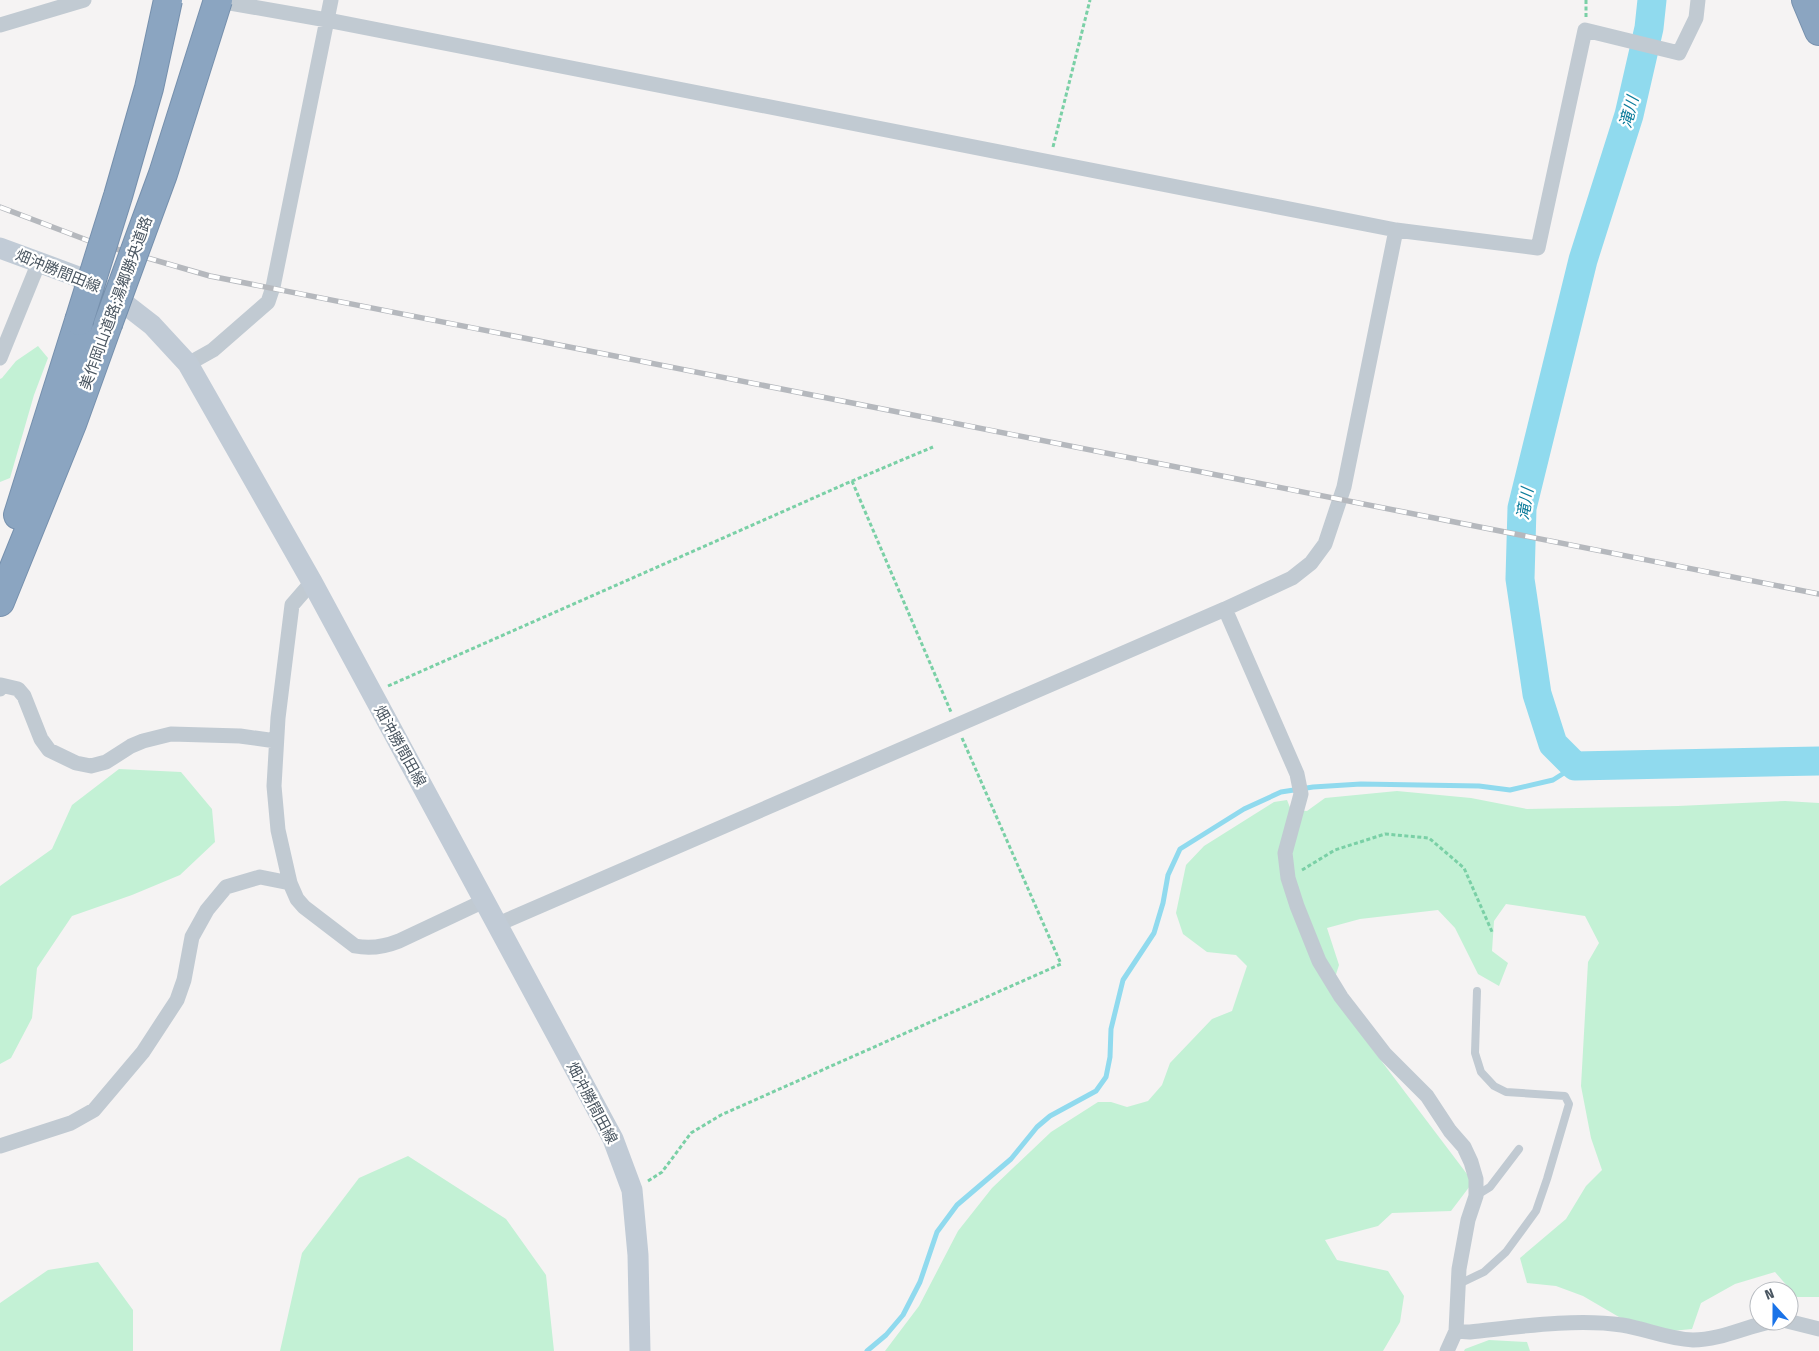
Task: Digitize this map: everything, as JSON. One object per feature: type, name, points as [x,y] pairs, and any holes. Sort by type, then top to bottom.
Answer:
[{"type":"highway","points":[[0,571],[118,196],[146,97],[168,0]]},
{"type":"highway","name":"美作岡山道路;湯郷勝央道路","points":[[0,602],[72,424],[163,174],[218,0]]},
{"type":"highway","points":[[1806,0],[1819,31]]},
{"type":"highway","points":[[180,123],[212,72],[246,2]]},
{"type":"main road","name":"畑沖勝間田線","points":[[0,248],[76,276],[112,294],[152,325],[188,364],[312,582],[613,1139],[632,1190],[638,1255],[640,1351]]},
{"type":"street","points":[[0,25],[84,0]]},
{"type":"street","points":[[213,0],[246,2],[327,20],[1396,230],[1538,248],[1585,30],[1679,54],[1696,18],[1698,0]]},
{"type":"street","points":[[188,364],[213,350],[268,302],[331,0]]},
{"type":"street","points":[[496,924],[1292,578],[1311,563],[1325,544],[1344,487],[1396,230]]},
{"type":"street","points":[[0,358],[39,262]]},
{"type":"street","points":[[312,582],[292,606],[276,741],[274,786],[278,830],[290,883],[297,899],[304,908],[355,946],[365,948],[392,944],[484,901]]},
{"type":"street","points":[[1224,609],[1300,783],[1301,794],[1285,853],[1288,878],[1296,906],[1319,961],[1341,997],[1385,1054],[1427,1096],[1450,1131],[1464,1148],[1471,1162],[1476,1179],[1476,1196],[1468,1220],[1459,1268],[1456,1331],[1447,1351]]},
{"type":"street","points":[[0,689],[1,684],[18,689],[24,696],[41,739],[49,750],[76,763],[91,766],[106,762],[131,746],[143,741],[171,734],[240,736],[276,741]]},
{"type":"street","points":[[0,1146],[71,1123],[94,1110],[143,1052],[177,1000],[184,980],[192,937],[207,910],[226,887],[260,877],[290,883]]},
{"type":"street","points":[[1456,1331],[1470,1332],[1590,1323],[1623,1325],[1663,1337],[1694,1340],[1720,1336],[1749,1327]]},
{"type":"street","points":[[1799,1324],[1819,1330]]},
{"type":"lane","points":[[1459,1284],[1484,1272],[1506,1252],[1536,1211],[1569,1104],[1565,1096],[1506,1092],[1494,1086],[1481,1072],[1475,1053],[1477,991]]},
{"type":"lane","points":[[1476,1196],[1490,1187],[1519,1149]]},
{"type":"path","points":[[1050,162],[1090,0]]},
{"type":"path","points":[[373,695],[385,688],[932,447]]},
{"type":"path","points":[[632,1190],[662,1172],[691,1133],[721,1115],[1061,964],[852,481]]},
{"type":"path","points":[[1288,878],[1335,850],[1385,834],[1429,838],[1464,868],[1493,934]]},
{"type":"green space","points":[[38,346],[48,358],[34,395],[10,478],[0,482],[0,379],[16,361]]},
{"type":"green space","points":[[119,769],[181,772],[212,809],[215,842],[180,875],[132,895],[72,916],[37,968],[32,1018],[11,1058],[0,1064],[0,886],[52,849],[72,805]]},
{"type":"green space","points":[[1397,791],[1471,798],[1527,809],[1678,806],[1785,801],[1819,803],[1819,1297],[1799,1297],[1799,1281],[1783,1281],[1775,1272],[1735,1284],[1701,1303],[1692,1329],[1661,1332],[1619,1317],[1583,1296],[1556,1286],[1527,1283],[1520,1258],[1566,1219],[1586,1186],[1602,1170],[1591,1138],[1581,1086],[1588,962],[1599,943],[1585,916],[1506,904],[1494,921],[1492,951],[1508,963],[1499,986],[1478,974],[1455,928],[1438,910],[1360,919],[1327,928],[1339,965],[1330,993],[1473,1182],[1451,1211],[1392,1213],[1378,1226],[1325,1240],[1337,1260],[1388,1271],[1404,1296],[1400,1322],[1383,1351],[885,1351],[919,1306],[958,1231],[992,1188],[1051,1132],[1098,1102],[1111,1102],[1127,1107],[1148,1101],[1162,1085],[1170,1063],[1212,1019],[1232,1011],[1247,966],[1236,955],[1207,952],[1183,934],[1176,913],[1186,865],[1204,846],[1274,802],[1287,800],[1291,810],[1307,811],[1325,798]]},
{"type":"green space","points":[[408,1156],[506,1219],[546,1275],[554,1351],[280,1351],[302,1253],[359,1178]]},
{"type":"green space","points":[[98,1262],[133,1310],[133,1351],[0,1351],[0,1303],[48,1270]]},
{"type":"green space","points":[[1489,1340],[1527,1342],[1530,1351],[1464,1351]]},
{"type":"waterway","name":"滝川","points":[[1652,0],[1649,28],[1629,115],[1583,260],[1522,508],[1520,579],[1537,694],[1553,744],[1575,766],[1819,761]]},
{"type":"waterway","points":[[867,1351],[886,1335],[903,1315],[920,1282],[937,1232],[957,1205],[1011,1159],[1037,1127],[1050,1116],[1096,1091],[1106,1077],[1110,1057],[1111,1029],[1123,980],[1154,933],[1163,903],[1168,875],[1180,849],[1244,809],[1281,792],[1313,787],[1361,784],[1479,786],[1510,790],[1553,780],[1575,766]]},
{"type":"railway","points":[[0,207],[92,242],[210,276],[1819,594]]}]
